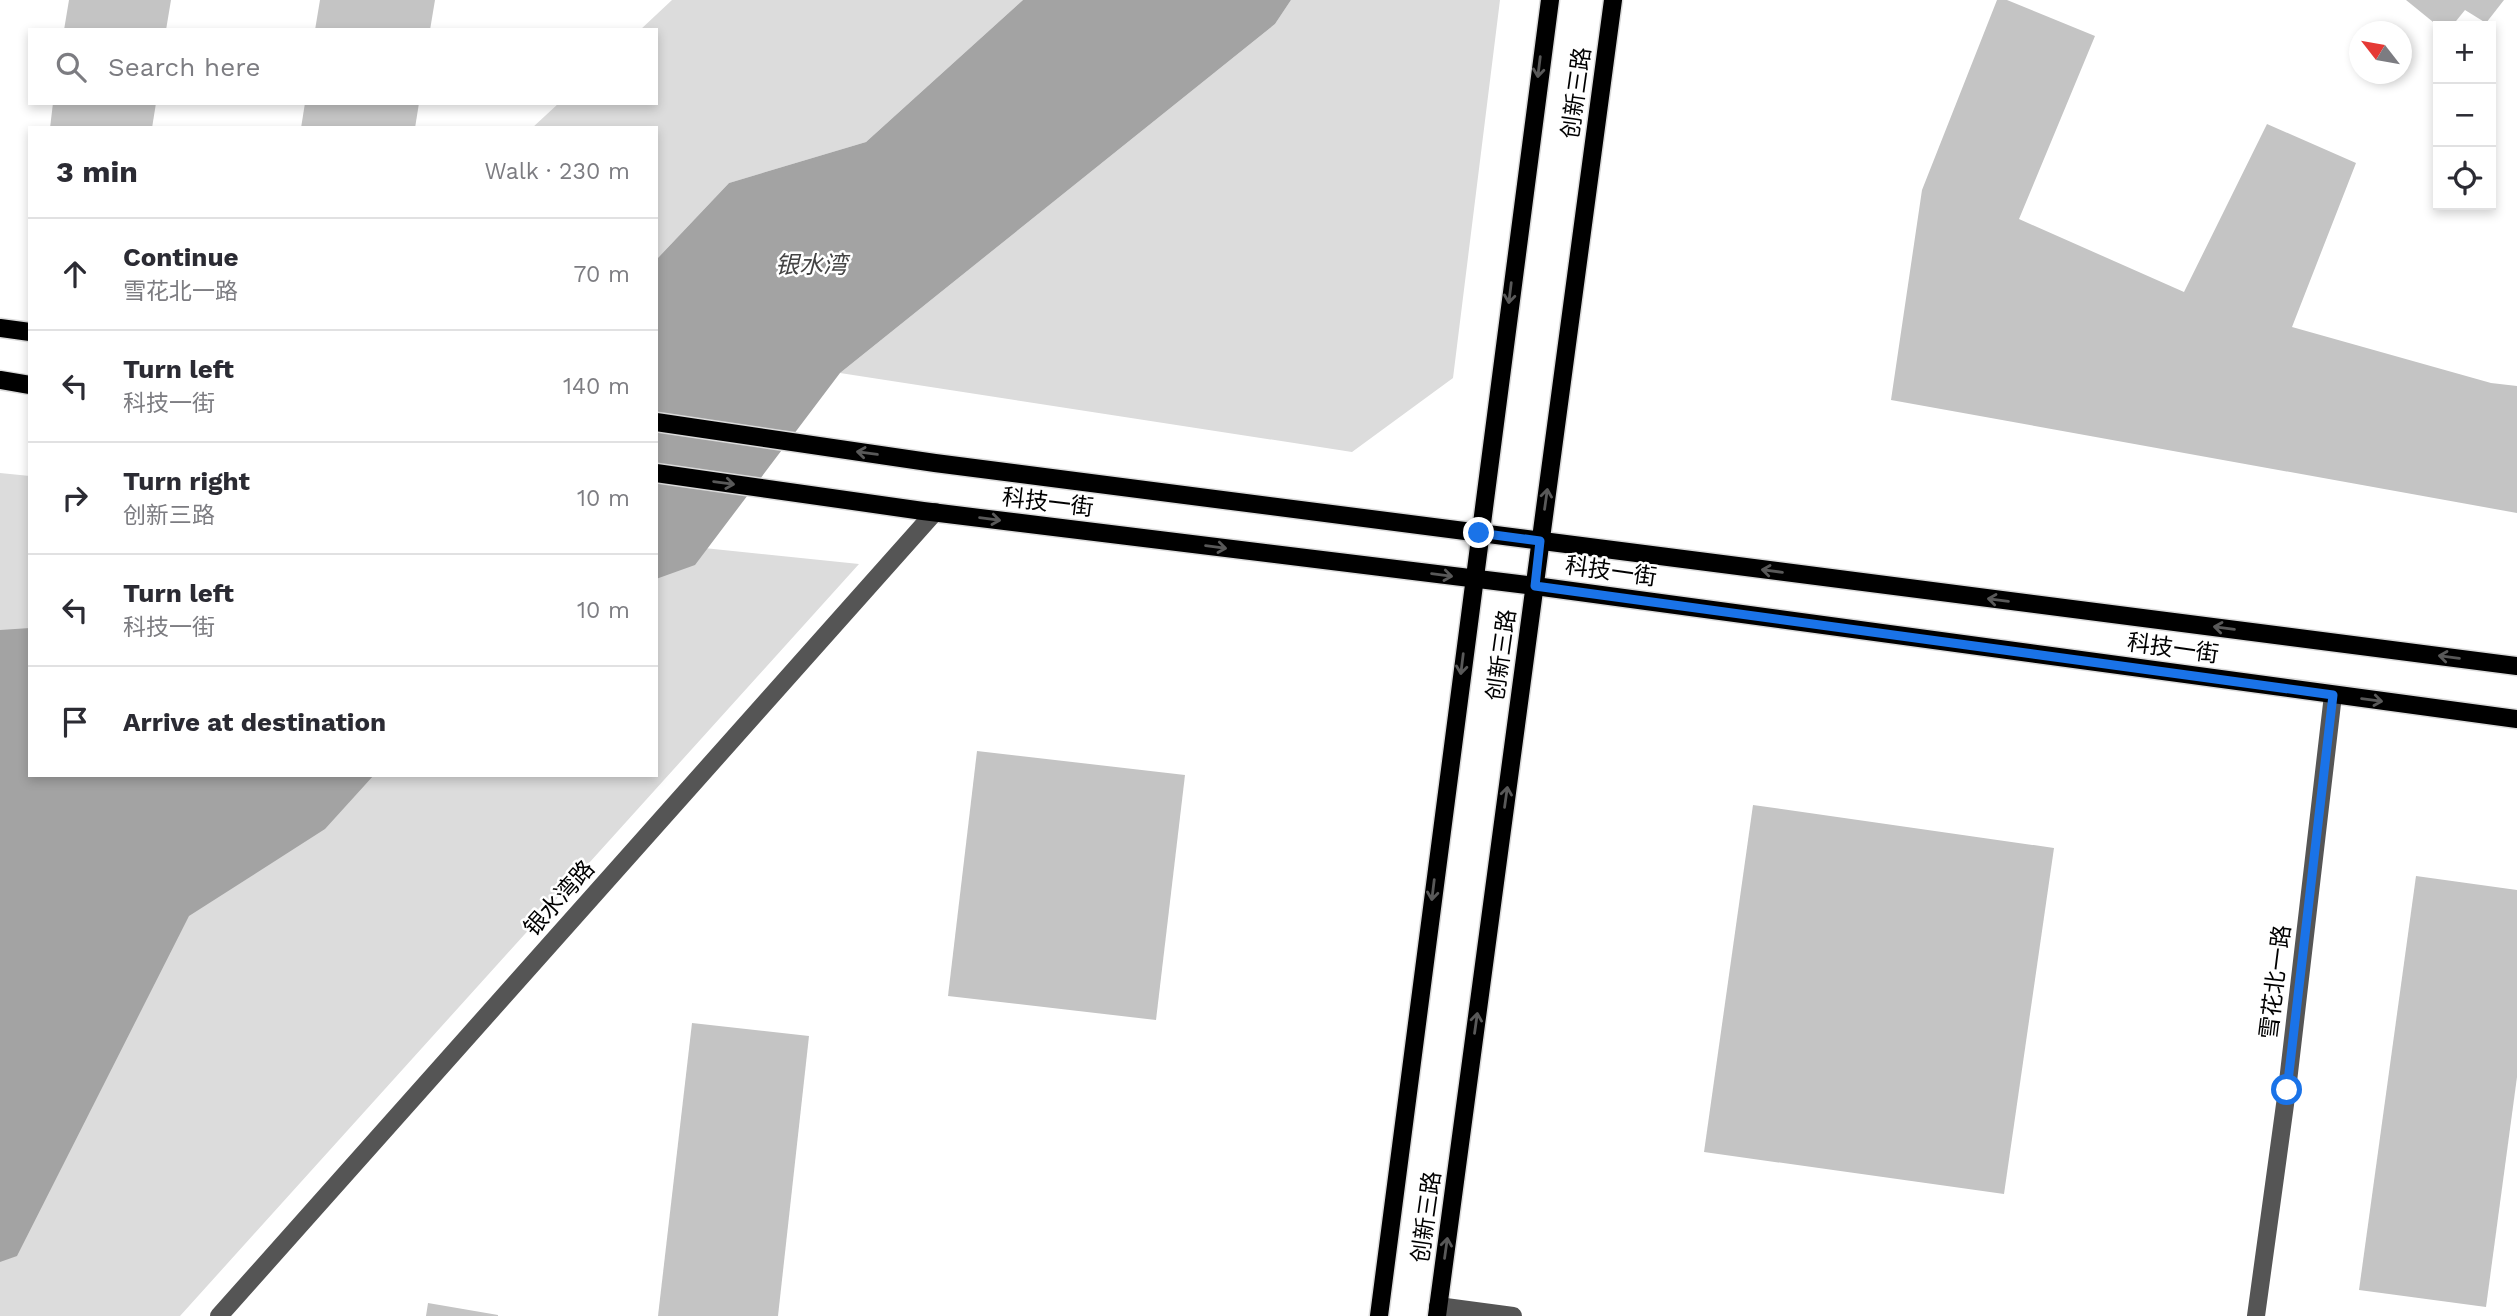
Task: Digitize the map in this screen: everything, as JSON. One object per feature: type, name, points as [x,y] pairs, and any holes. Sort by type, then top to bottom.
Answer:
[{"type":"main road","name":"创新三路","points":[[1379,1316],[1550,0]]},
{"type":"main road","name":"创新三路","points":[[1438,1311],[1613,0]]},
{"type":"main road","points":[[0,328],[28,332]]},
{"type":"main road","points":[[0,380],[28,385]]},
{"type":"main road","name":"科技一街","points":[[658,422],[934,463],[2517,666]]},
{"type":"main road","name":"科技一街","points":[[658,473],[929,512],[1535,586],[2517,719]]},
{"type":"street","name":"银水湾路","points":[[219,1316],[929,512]]},
{"type":"street","name":"雪花北一路","points":[[2256,1316],[2287,1090],[2333,695]]},
{"type":"street","points":[[1438,1311],[1513,1316]]},
{"type":"shaded area","points":[[672,0],[1023,0],[866,142],[729,183],[658,258],[658,126],[534,126],[557,105],[658,105],[658,28],[642,28]]},
{"type":"shaded area","points":[[1291,0],[1500,0],[1453,378],[1352,452],[840,373],[1275,24]]},
{"type":"shaded area","points":[[0,473],[28,476],[28,777],[658,777],[658,543],[859,564],[180,1316],[0,1316]]},
{"type":"water","name":"银水湾","points":[[1023,0],[1291,0],[1275,24],[840,373],[695,565],[658,578],[658,258],[729,183],[866,142]]},
{"type":"water","points":[[28,628],[28,777],[372,777],[325,829],[189,916],[17,1256],[0,1262],[0,630]]},
{"type":"building","points":[[69,0],[171,0],[166,28],[64,28]]},
{"type":"building","points":[[320,0],[435,0],[430,28],[315,28]]},
{"type":"building","points":[[1997,0],[2007,0],[2095,36],[2019,219],[2184,292],[2267,124],[2356,163],[2292,327],[2491,383],[2517,386],[2517,513],[1891,400],[1922,190]]},
{"type":"building","points":[[2406,0],[2504,0],[2488,21],[2483,21],[2465,10],[2456,21],[2433,22]]},
{"type":"building","points":[[53,105],[156,105],[152,126],[50,126]]},
{"type":"building","points":[[305,105],[419,105],[415,126],[301,126]]},
{"type":"building","points":[[977,751],[1185,775],[1156,1020],[948,996]]},
{"type":"building","points":[[1753,805],[2054,848],[2004,1194],[1704,1152]]},
{"type":"building","points":[[2416,876],[2517,890],[2517,1077],[2486,1307],[2359,1290]]},
{"type":"building","points":[[692,1023],[809,1036],[778,1316],[658,1316]]},
{"type":"building","points":[[428,1303],[498,1315],[498,1316],[426,1316]]},
{"type":"route","points":[[1479,533],[1540,541],[1535,586],[2333,695],[2287,1090]]}]
